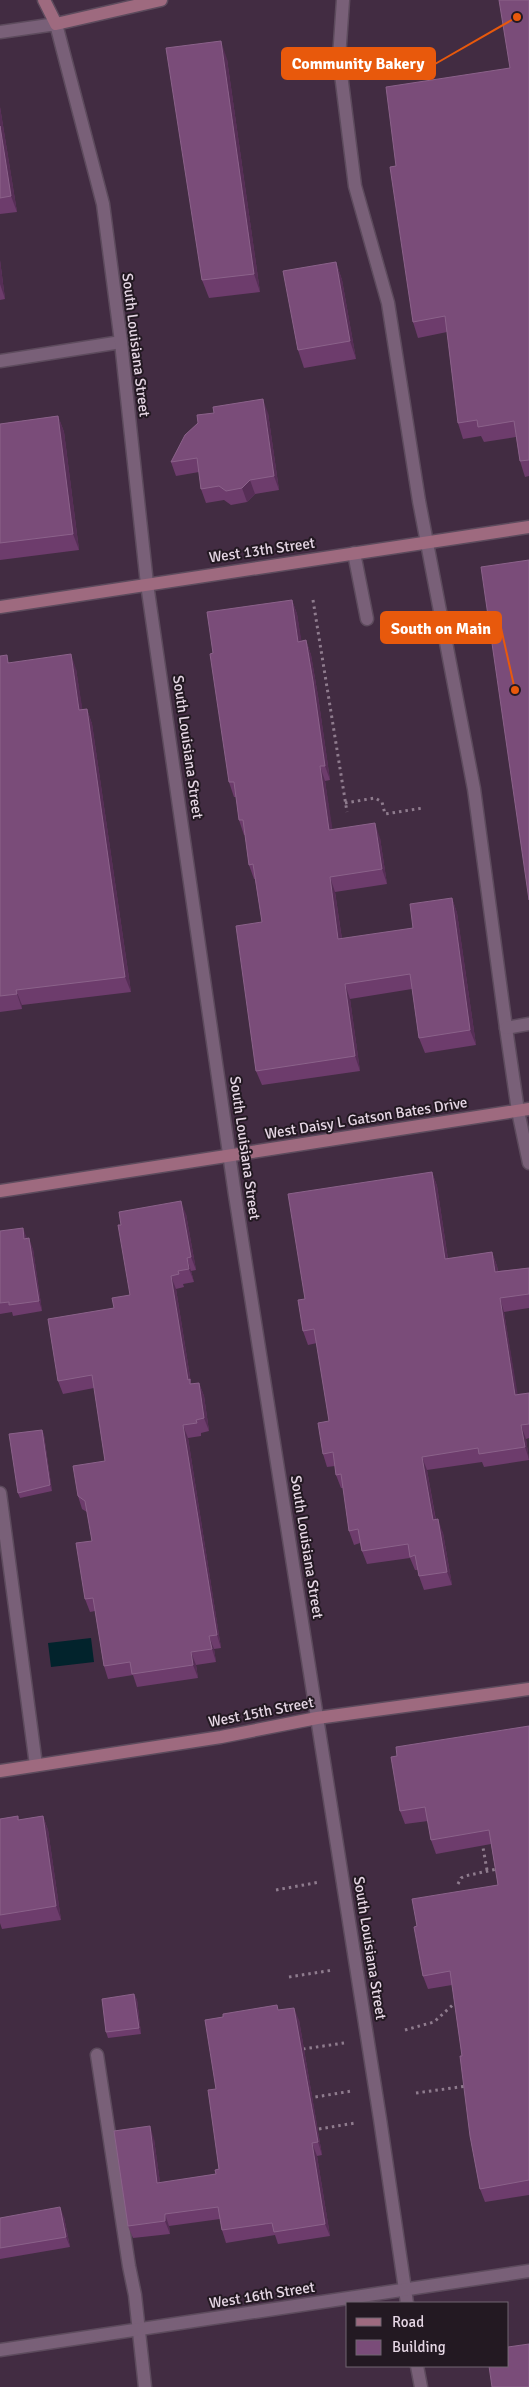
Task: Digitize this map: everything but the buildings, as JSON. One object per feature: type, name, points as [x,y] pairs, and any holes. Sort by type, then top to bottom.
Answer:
[{"type":"street","name":"South Louisiana Street","points":[[44,0],[56,24],[103,204],[121,342],[147,584],[230,1155],[406,2297]]},
{"type":"street","points":[[0,32],[56,24],[161,0]]},
{"type":"street","points":[[343,0],[340,58],[355,186],[388,303],[427,543],[474,789],[506,1028],[523,1110],[529,1163]]},
{"type":"street","points":[[0,361],[121,342]]},
{"type":"street","name":"West 13th Street","points":[[0,607],[529,527]]},
{"type":"street","points":[[354,553],[367,619]]},
{"type":"street","points":[[506,1028],[529,1024]]},
{"type":"street","name":"West Daisy L Gatson Bates Drive","points":[[0,1191],[523,1110]]},
{"type":"street","points":[[0,1493],[36,1766]]},
{"type":"street","name":"West 15th Street","points":[[0,1771],[220,1737],[317,1718],[529,1689]]},
{"type":"street","points":[[97,2055],[129,2266],[136,2295],[145,2387]]},
{"type":"street","name":"West 16th Street","points":[[365,2302],[406,2297],[529,2271]]},
{"type":"street","name":"West 16th Street","points":[[0,2350],[138,2330],[346,2304]]},
{"type":"street","points":[[417,2367],[421,2387]]},
{"type":"path","points":[[313,600],[347,812]]},
{"type":"path","points":[[345,803],[376,798],[382,802],[385,814],[423,808]]},
{"type":"path","points":[[481,1833],[487,1870]]},
{"type":"path","points":[[458,1884],[461,1878],[465,1876],[487,1870],[500,1869],[502,1876]]},
{"type":"path","points":[[276,1890],[342,1878]]},
{"type":"path","points":[[290,1978],[356,1966]]},
{"type":"path","points":[[405,2030],[434,2022],[455,2002],[461,2000]]},
{"type":"path","points":[[303,2049],[367,2040]]},
{"type":"path","points":[[416,2093],[467,2086]]},
{"type":"path","points":[[306,2098],[375,2088]]},
{"type":"path","points":[[319,2129],[338,2126]]},
{"type":"water","points":[[91,1638],[94,1662],[51,1667],[48,1643]]},
{"type":"place","name":"Community Bakery","points":[[517,17]]},
{"type":"place","name":"South on Main","points":[[515,690]]}]
